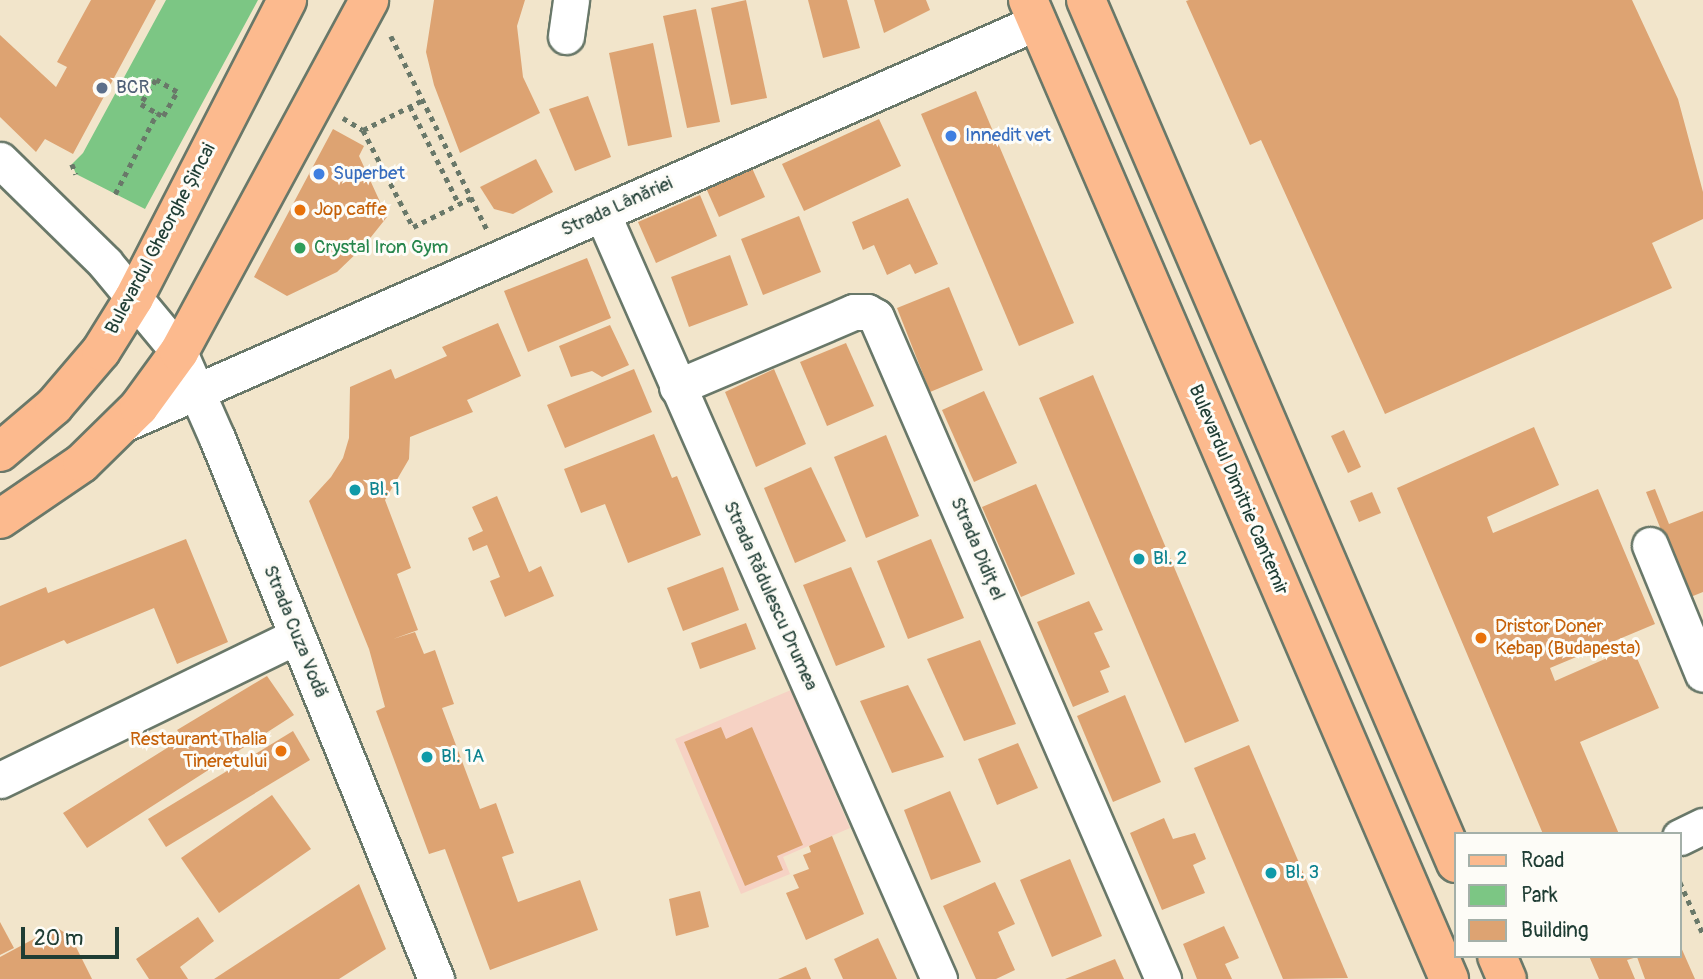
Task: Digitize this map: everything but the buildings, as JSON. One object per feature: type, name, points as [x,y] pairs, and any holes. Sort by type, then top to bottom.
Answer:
[{"type":"main road","name":"Bulevardul Gheorghe Șincai","points":[[0,452],[31,428],[79,379],[101,351],[134,298],[287,0]]},
{"type":"main road","points":[[0,519],[63,478],[122,424],[179,352],[369,0]]},
{"type":"main road","points":[[1086,0],[1454,858]]},
{"type":"main road","name":"Bulevardul Dimitrie Cantemir","points":[[1032,11],[1441,976]]},
{"type":"main road","points":[[1498,958],[1507,979]]},
{"type":"street","points":[[566,36],[571,0]]},
{"type":"street","name":"Strada Lânăriei","points":[[197,392],[603,213],[1032,11]]},
{"type":"street","name":"Strada Cuza Vodă","points":[[0,160],[104,263],[179,352],[436,979]]},
{"type":"street","name":"Strada Rădulescu Drumea","points":[[603,213],[677,387],[939,979]]},
{"type":"street","name":"Strada Didițel","points":[[677,387],[854,312],[867,312],[876,317],[1163,979]]},
{"type":"street","points":[[122,424],[197,392]]},
{"type":"street","points":[[1650,545],[1703,674]]},
{"type":"street","points":[[0,780],[297,636]]},
{"type":"street","points":[[1682,836],[1703,826]]},
{"type":"path","points":[[389,32],[501,258]]},
{"type":"path","points":[[156,80],[177,92],[163,116],[157,113],[141,104],[156,80]]},
{"type":"path","points":[[363,130],[423,100]]},
{"type":"path","points":[[410,106],[459,204]]},
{"type":"path","points":[[115,194],[157,113]]},
{"type":"path","points":[[333,113],[363,130],[413,228],[471,198]]},
{"type":"path","points":[[72,164],[76,174]]},
{"type":"path","points":[[1682,887],[1703,934]]},
{"type":"shaded area","points":[[791,690],[850,828],[783,857],[790,874],[741,894],[675,739]]},
{"type":"green space","points":[[166,0],[258,0],[145,209],[76,174],[72,164],[83,153]]},
{"type":"place","name":"BCR","points":[[102,88]]},
{"type":"place","name":"Innedit vet","points":[[951,136]]},
{"type":"place","name":"Superbet","points":[[319,174]]},
{"type":"place","name":"Jop caffe","points":[[300,210]]},
{"type":"place","name":"Crystal Iron Gym","points":[[300,248]]},
{"type":"place","name":"Bl. 1","points":[[355,490]]},
{"type":"place","name":"Bl. 2","points":[[1139,559]]},
{"type":"place","name":"Dristor Doner Kebap (Budapesta)","points":[[1481,638]]},
{"type":"place","name":"Restaurant Thalia Tineretului","points":[[281,751]]},
{"type":"place","name":"Bl. 1A","points":[[427,757]]},
{"type":"place","name":"Bl. 3","points":[[1271,873]]}]
